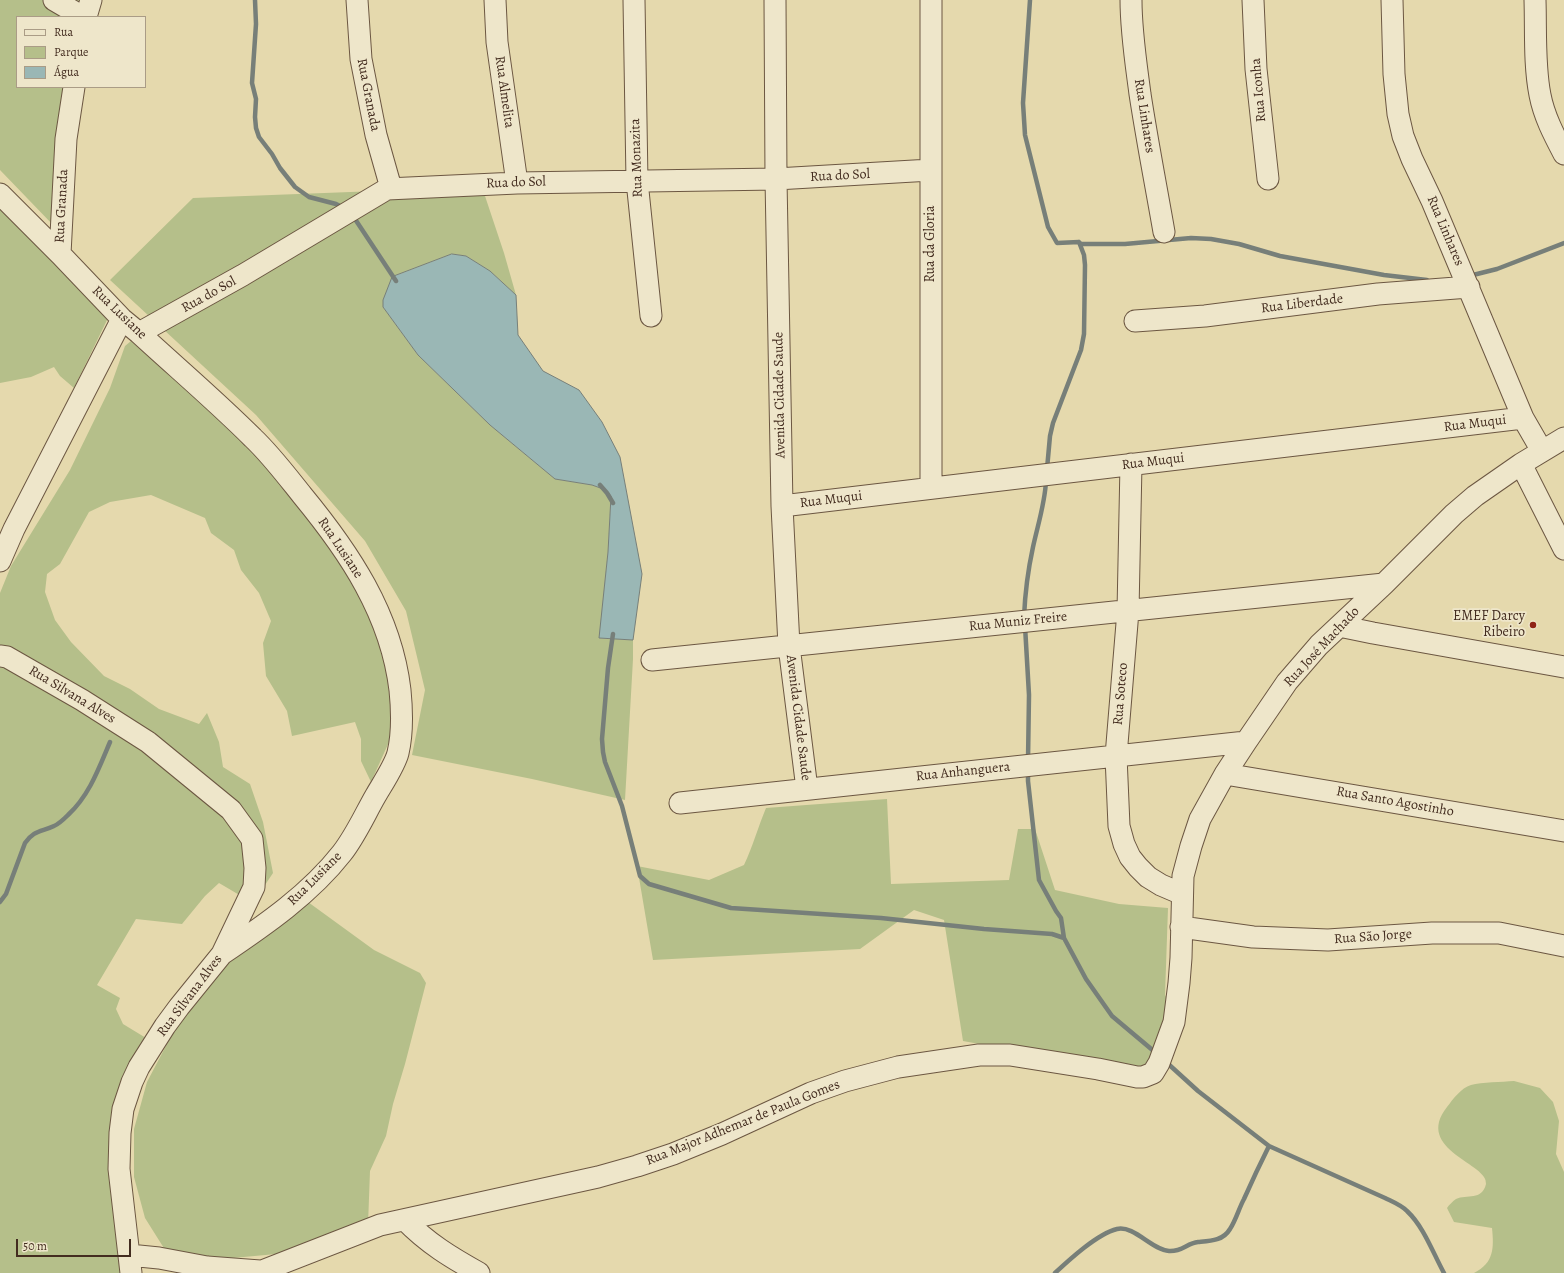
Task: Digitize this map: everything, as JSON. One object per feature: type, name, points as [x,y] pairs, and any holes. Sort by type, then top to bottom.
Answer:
[{"type":"street","points":[[54,0],[82,16]]},
{"type":"street","points":[[84,16],[91,0]]},
{"type":"street","name":"Rua Granada","points":[[357,0],[361,59],[374,128],[391,188]]},
{"type":"street","name":"Rua Almelita","points":[[495,0],[497,42],[517,183]]},
{"type":"street","name":"Rua Monazita","points":[[634,0],[637,181],[651,316]]},
{"type":"street","name":"Avenida Cidade Saude","points":[[775,0],[776,179],[782,506],[789,646],[807,789]]},
{"type":"street","name":"Rua da Gloria","points":[[931,0],[931,488]]},
{"type":"street","name":"Rua Linhares","points":[[1131,0],[1132,35],[1137,74],[1164,232]]},
{"type":"street","name":"Rua Iconha","points":[[1253,0],[1256,69],[1268,179]]},
{"type":"street","name":"Rua Linhares","points":[[1392,0],[1394,74],[1398,114],[1403,136],[1469,287],[1523,418],[1542,451]]},
{"type":"street","points":[[1535,0],[1537,71],[1540,95],[1549,125],[1564,154]]},
{"type":"street","name":"Rua Granada","points":[[60,254],[66,139],[74,88]]},
{"type":"street","name":"Rua do Sol","points":[[139,333],[244,275],[384,190],[391,188],[517,183],[776,179],[931,170]]},
{"type":"street","name":"Rua Lusiane","points":[[0,194],[122,319],[254,438],[328,526],[370,592],[382,617],[397,669],[402,708],[398,755],[352,838],[330,868],[313,885],[267,924],[222,954]]},
{"type":"street","name":"Rua Liberdade","points":[[1134,321],[1205,316],[1378,294],[1469,287]]},
{"type":"street","points":[[0,562],[14,529],[122,319]]},
{"type":"street","name":"Rua Muqui","points":[[782,506],[1523,418]]},
{"type":"street","name":"Rua José Machado","points":[[1159,1063],[1174,1022],[1180,977],[1183,876],[1200,819],[1225,774],[1287,682],[1339,626],[1384,584],[1454,514],[1475,496],[1521,464],[1564,438]]},
{"type":"street","name":"Rua Soteco","points":[[1131,464],[1128,611],[1116,756],[1119,826],[1124,844],[1130,857],[1148,877],[1161,885],[1182,894]]},
{"type":"street","points":[[1521,464],[1564,549]]},
{"type":"street","name":"Rua Muniz Freire","points":[[652,660],[1384,584]]},
{"type":"street","points":[[1339,626],[1381,635],[1564,667]]},
{"type":"street","name":"Rua Silvana Alves","points":[[0,656],[6,657],[82,700],[148,742],[231,810],[252,839],[255,868],[254,887],[222,954],[187,996],[165,1026],[139,1067],[132,1082],[123,1109],[120,1133],[119,1169],[130,1264]]},
{"type":"street","name":"Rua Anhanguera","points":[[680,803],[1246,742]]},
{"type":"street","name":"Rua Santo Agostinho","points":[[1225,774],[1564,831]]},
{"type":"street","name":"Rua São Jorge","points":[[1181,926],[1253,937],[1328,940],[1432,933],[1499,933],[1564,946]]},
{"type":"street","name":"Rua Major Adhemar de Paula Gomes","points":[[130,1264],[159,1258],[181,1268],[207,1268],[259,1272],[380,1225],[598,1177],[637,1166],[722,1134],[811,1093],[845,1081],[898,1067],[980,1055],[1010,1055],[1143,1077],[1153,1073],[1159,1063]]},
{"type":"street","points":[[405,1220],[418,1234],[448,1256],[479,1273]]},
{"type":"green space","points":[[0,0],[89,0],[84,16],[16,16],[16,88],[71,88],[54,226],[0,170]]},
{"type":"green space","points":[[482,187],[516,295],[490,271],[466,256],[452,254],[392,277],[383,307],[418,355],[490,425],[555,479],[592,485],[606,490],[611,496],[608,552],[600,638],[633,640],[625,800],[532,779],[412,755],[425,690],[406,611],[365,541],[256,415],[110,280],[193,198]]},
{"type":"green space","points":[[0,200],[108,318],[74,388],[60,376],[54,367],[31,377],[0,383]]},
{"type":"green space","points":[[131,341],[240,435],[290,492],[343,562],[382,635],[393,718],[389,742],[371,782],[361,761],[361,739],[355,722],[292,736],[287,711],[266,676],[263,643],[271,621],[259,593],[241,570],[234,550],[211,533],[205,518],[151,495],[110,502],[89,512],[60,564],[47,574],[45,592],[55,620],[71,642],[104,676],[130,689],[159,709],[199,724],[207,713],[219,742],[223,767],[250,784],[263,822],[273,873],[253,903],[219,883],[205,896],[182,924],[136,919],[97,985],[120,998],[116,1009],[123,1024],[146,1038],[125,1083],[126,1273],[0,1273],[0,593],[11,566],[70,470],[110,388],[125,346]]},
{"type":"green space","points":[[887,799],[891,884],[1009,880],[1018,829],[1035,829],[1055,890],[1119,904],[1168,908],[1165,995],[1171,1005],[1144,1074],[963,1041],[944,920],[914,910],[860,949],[653,960],[637,866],[709,880],[744,865],[766,808]]},
{"type":"green space","points":[[308,902],[374,950],[420,973],[426,983],[393,1104],[386,1136],[370,1171],[368,1225],[276,1254],[233,1258],[194,1266],[167,1253],[145,1218],[134,1177],[134,1129],[147,1082],[178,1023],[216,974],[263,932]]},
{"type":"green space","points":[[1514,1081],[1540,1088],[1553,1102],[1559,1121],[1556,1154],[1564,1172],[1564,1273],[1474,1273],[1486,1265],[1489,1260],[1493,1242],[1492,1228],[1454,1222],[1447,1208],[1456,1199],[1478,1195],[1484,1189],[1486,1184],[1484,1177],[1477,1170],[1445,1145],[1439,1134],[1439,1122],[1447,1107],[1467,1086],[1481,1083]]},
{"type":"water","points":[[452,254],[466,256],[490,271],[516,295],[518,335],[543,371],[579,390],[602,422],[620,457],[642,574],[633,640],[599,638],[608,552],[611,496],[606,490],[592,485],[555,479],[490,425],[418,355],[383,307],[383,300],[392,277]]},
{"type":"waterway","points":[[255,0],[256,24],[252,83],[256,99],[255,117],[259,137],[295,187],[309,197],[336,204],[344,208]]},
{"type":"waterway","points":[[1030,0],[1023,103],[1025,135],[1048,227],[1057,243],[1079,242],[1081,244],[1125,244],[1191,238],[1211,239],[1239,244],[1280,256],[1384,275],[1427,280]]},
{"type":"waterway","points":[[353,216],[396,281]]},
{"type":"waterway","points":[[1047,469],[1050,436],[1053,423],[1081,350],[1084,334],[1085,265],[1084,255],[1079,242]]},
{"type":"waterway","points":[[1469,276],[1497,269],[1564,243]]},
{"type":"waterway","points":[[1024,617],[1030,564],[1043,505],[1046,481]]},
{"type":"waterway","points":[[600,485],[613,503]]},
{"type":"waterway","points":[[1025,626],[1029,695],[1028,761]]},
{"type":"waterway","points":[[613,634],[608,668],[602,739],[603,752],[605,762],[622,806],[640,876],[649,884],[731,908],[881,918],[984,929],[1052,934],[1064,938]]},
{"type":"waterway","points":[[0,902],[6,894],[25,843],[35,833],[58,824],[82,799],[93,781],[110,742]]},
{"type":"waterway","points":[[1028,770],[1039,880],[1061,918],[1064,938],[1086,979],[1112,1016],[1156,1053]]},
{"type":"waterway","points":[[1165,1061],[1198,1091],[1269,1146],[1385,1198],[1405,1209],[1413,1217],[1423,1232],[1444,1273]]},
{"type":"waterway","points":[[1055,1273],[1092,1242],[1117,1229],[1130,1231],[1156,1247],[1169,1251],[1174,1251],[1194,1243],[1216,1240],[1224,1236],[1234,1222],[1269,1146]]},
{"type":"place","name":"EMEF Darcy Ribeiro","points":[[1533,625]]}]
